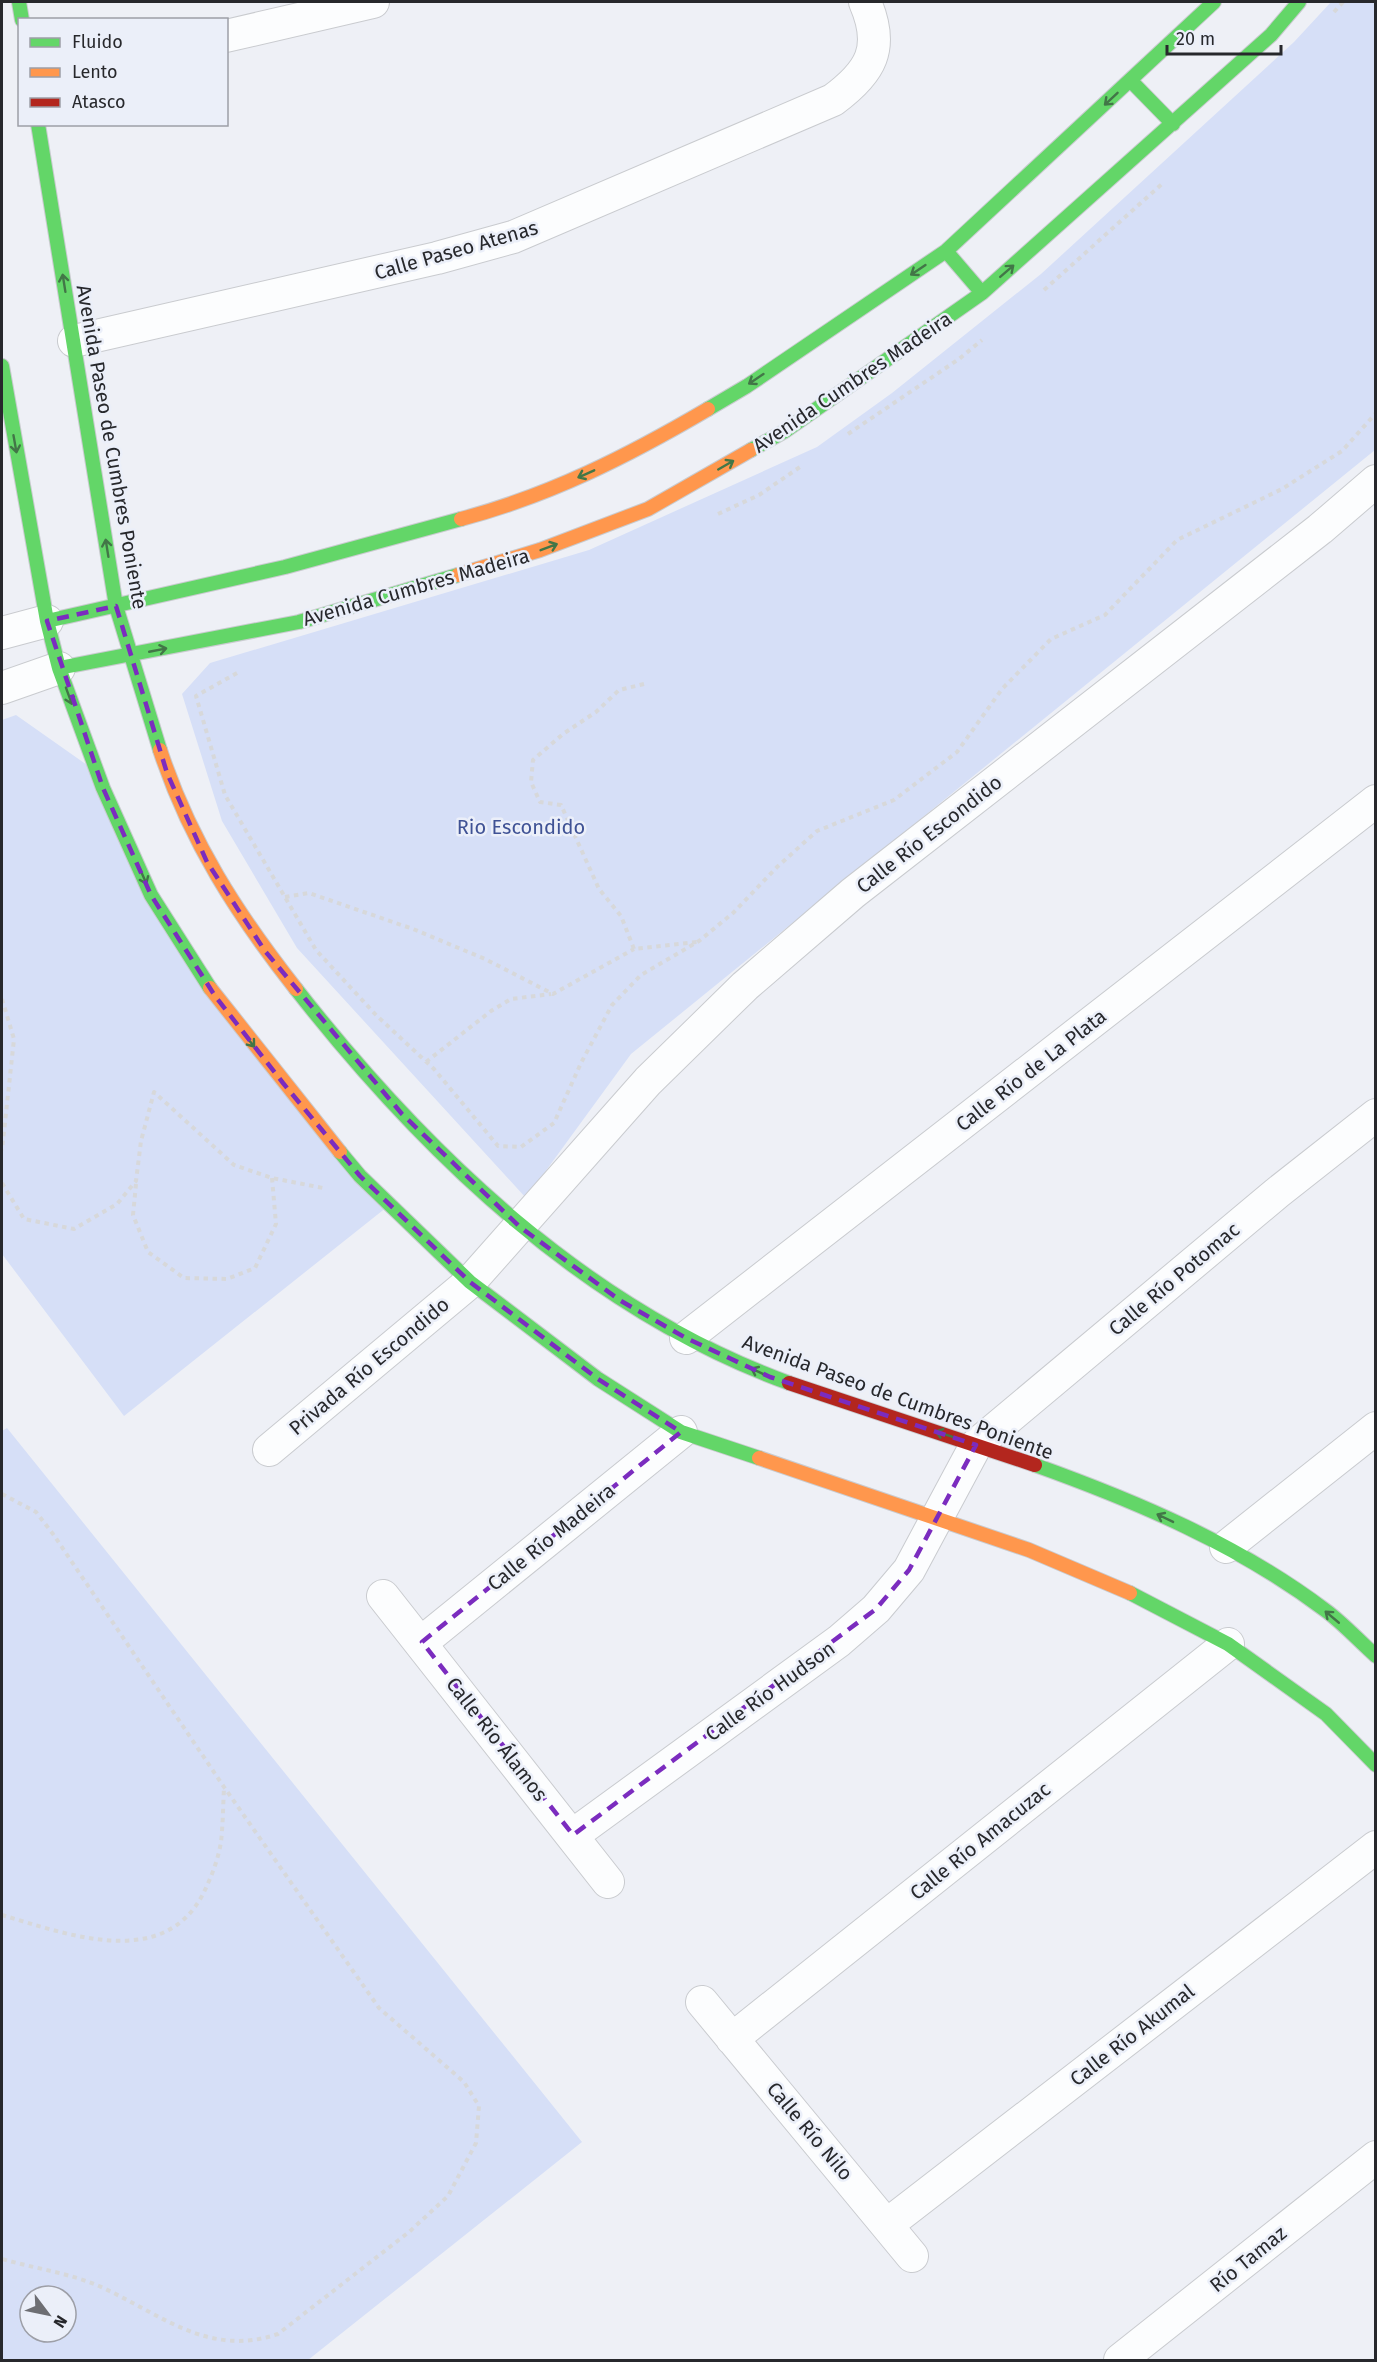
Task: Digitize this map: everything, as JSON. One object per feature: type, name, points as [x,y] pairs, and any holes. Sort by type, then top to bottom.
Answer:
[{"type":"street","points":[[19,2],[22,18]]},
{"type":"street","points":[[228,36],[373,2]]},
{"type":"street","name":"Calle Paseo Atenas","points":[[74,341],[437,258],[513,237],[833,100],[857,82],[872,58],[875,37],[865,2]]},
{"type":"street","points":[[2,633],[285,567],[515,505],[631,454],[737,392],[946,251],[1214,2]]},
{"type":"street","name":"Avenida Cumbres Madeira","points":[[2,688],[59,668],[299,622],[540,550],[648,509],[785,431],[982,293],[1271,35],[1299,2]]},
{"type":"street","points":[[1131,81],[1173,124]]},
{"type":"street","name":"Avenida Paseo de Cumbres Poniente","points":[[38,126],[116,606],[134,655],[167,773],[207,862],[265,951],[402,1114],[520,1227],[621,1301],[686,1338],[770,1377],[976,1445],[1124,1498],[1226,1547],[1303,1593],[1376,1656]]},
{"type":"street","points":[[946,251],[982,293]]},
{"type":"street","points":[[2,366],[47,621],[59,668],[103,788],[152,895],[215,996],[360,1176],[470,1282],[598,1379],[681,1432],[1029,1550],[1128,1592],[1228,1644],[1326,1714],[1376,1765]]},
{"type":"street","name":"Calle Río Escondido","points":[[470,1282],[648,1081],[745,986],[854,893],[1320,529],[1376,480]]},
{"type":"street","name":"Calle Río de La Plata","points":[[686,1338],[1376,801]]},
{"type":"street","name":"Calle Río Potomac","points":[[976,1445],[1277,1193],[1376,1115]]},
{"type":"street","name":"Privada Río Escondido","points":[[269,1449],[470,1282]]},
{"type":"street","points":[[1226,1547],[1376,1428]]},
{"type":"street","name":"Calle Río Madeira","points":[[422,1642],[681,1432]]},
{"type":"street","name":"Calle Río Hudson","points":[[573,1835],[854,1628],[876,1609],[909,1570],[976,1445]]},
{"type":"street","name":"Calle Río Álamos","points":[[383,1596],[422,1642],[608,1882]]},
{"type":"street","name":"Calle Río Amacuzac","points":[[732,2039],[1228,1644]]},
{"type":"street","name":"Calle Río Akumal","points":[[888,2224],[1376,1847]]},
{"type":"street","name":"Calle Río Nilo","points":[[702,2002],[888,2224],[912,2256]]},
{"type":"street","name":"Río Tamaz","points":[[1120,2361],[1376,2157]]},
{"type":"path","points":[[196,696],[225,795],[316,950],[376,1015],[426,1062],[498,1146],[521,1147],[554,1123],[581,1063],[612,1005],[641,975],[699,941],[733,913],[777,867],[817,831],[894,800],[957,752],[1002,689],[1051,639],[1105,615],[1177,540],[1282,489],[1322,464],[1342,451],[1376,413]]},
{"type":"path","points":[[634,950],[621,916],[599,889],[561,805],[540,802],[531,782],[533,760],[563,734],[596,712],[619,690],[644,684]]},
{"type":"path","points":[[285,897],[309,894],[413,929],[485,959],[553,994]]},
{"type":"path","points":[[426,1062],[491,1011],[511,999],[553,994],[634,950],[699,941]]},
{"type":"path","points":[[2,999],[14,1039],[2,1150]]},
{"type":"path","points":[[272,1178],[276,1224],[255,1268],[227,1280],[184,1278],[148,1252],[133,1215],[141,1142],[154,1092],[234,1165],[272,1178],[321,1189],[360,1176]]},
{"type":"path","points":[[2,1183],[24,1219],[74,1229],[117,1204],[136,1181]]},
{"type":"path","points":[[2,1494],[36,1512],[224,1787],[379,2007],[464,2082],[479,2106],[476,2143],[448,2196],[409,2232],[278,2334],[260,2341],[240,2343],[211,2340],[97,2285],[2,2259]]},
{"type":"path","points":[[2,1915],[91,1940],[141,1941],[173,1929],[196,1907],[210,1880],[221,1844],[224,1787]]},
{"type":"highlighted area","points":[[116,606],[167,773],[207,862],[265,951],[327,1028],[402,1114],[520,1227],[621,1301],[686,1338],[770,1377],[976,1445],[909,1570],[876,1609],[573,1835],[422,1642],[681,1432],[598,1379],[470,1282],[360,1176],[283,1083],[215,996],[151,895],[103,788],[47,621]]},
{"type":"green space","name":"Rio Escondido","points":[[1331,2],[1375,2],[1375,450],[631,1054],[526,1198],[297,948],[222,821],[182,694],[210,663],[589,550],[817,447],[892,393],[1041,274],[1294,42]]},
{"type":"green space","points":[[16,715],[97,772],[210,995],[387,1207],[124,1416],[2,1254],[2,720]]},
{"type":"green space","points":[[7,1428],[582,2142],[308,2360],[2,2360],[2,1431]]},
{"type":"traffic: fast","points":[[19,2],[22,18]]},
{"type":"traffic: fast","points":[[708,409],[747,386],[946,251],[1214,2]]},
{"type":"traffic: fast","points":[[751,450],[785,431],[982,293],[1271,35],[1299,2]]},
{"type":"traffic: fast","points":[[1131,81],[1173,124]]},
{"type":"traffic: fast","points":[[38,126],[116,606],[160,750]]},
{"type":"traffic: fast","points":[[946,251],[982,293]]},
{"type":"traffic: fast","points":[[2,366],[47,621],[59,668],[103,788],[151,895],[210,988]]},
{"type":"traffic: fast","points":[[47,621],[285,567],[461,519]]},
{"type":"traffic: fast","points":[[59,668],[299,622],[458,575]]},
{"type":"traffic: fast","points":[[296,989],[346,1051],[400,1110],[456,1167],[516,1221],[579,1270],[645,1314],[715,1352],[789,1383]]},
{"type":"traffic: fast","points":[[340,1152],[360,1176],[470,1282],[598,1379],[681,1432],[759,1458]]},
{"type":"traffic: fast","points":[[1035,1465],[1149,1510],[1222,1545],[1291,1586],[1325,1610],[1376,1656]]},
{"type":"traffic: fast","points":[[1130,1593],[1228,1644],[1326,1714],[1376,1765]]},
{"type":"traffic: slow","points":[[461,519],[526,498],[588,473],[708,409]]},
{"type":"traffic: slow","points":[[458,575],[540,550],[648,509],[751,450]]},
{"type":"traffic: slow","points":[[160,750],[186,815],[217,876],[254,933],[296,989]]},
{"type":"traffic: slow","points":[[210,988],[340,1152]]},
{"type":"traffic: slow","points":[[759,1458],[1029,1550],[1130,1593]]},
{"type":"traffic: jam","points":[[789,1383],[1035,1465]]}]
